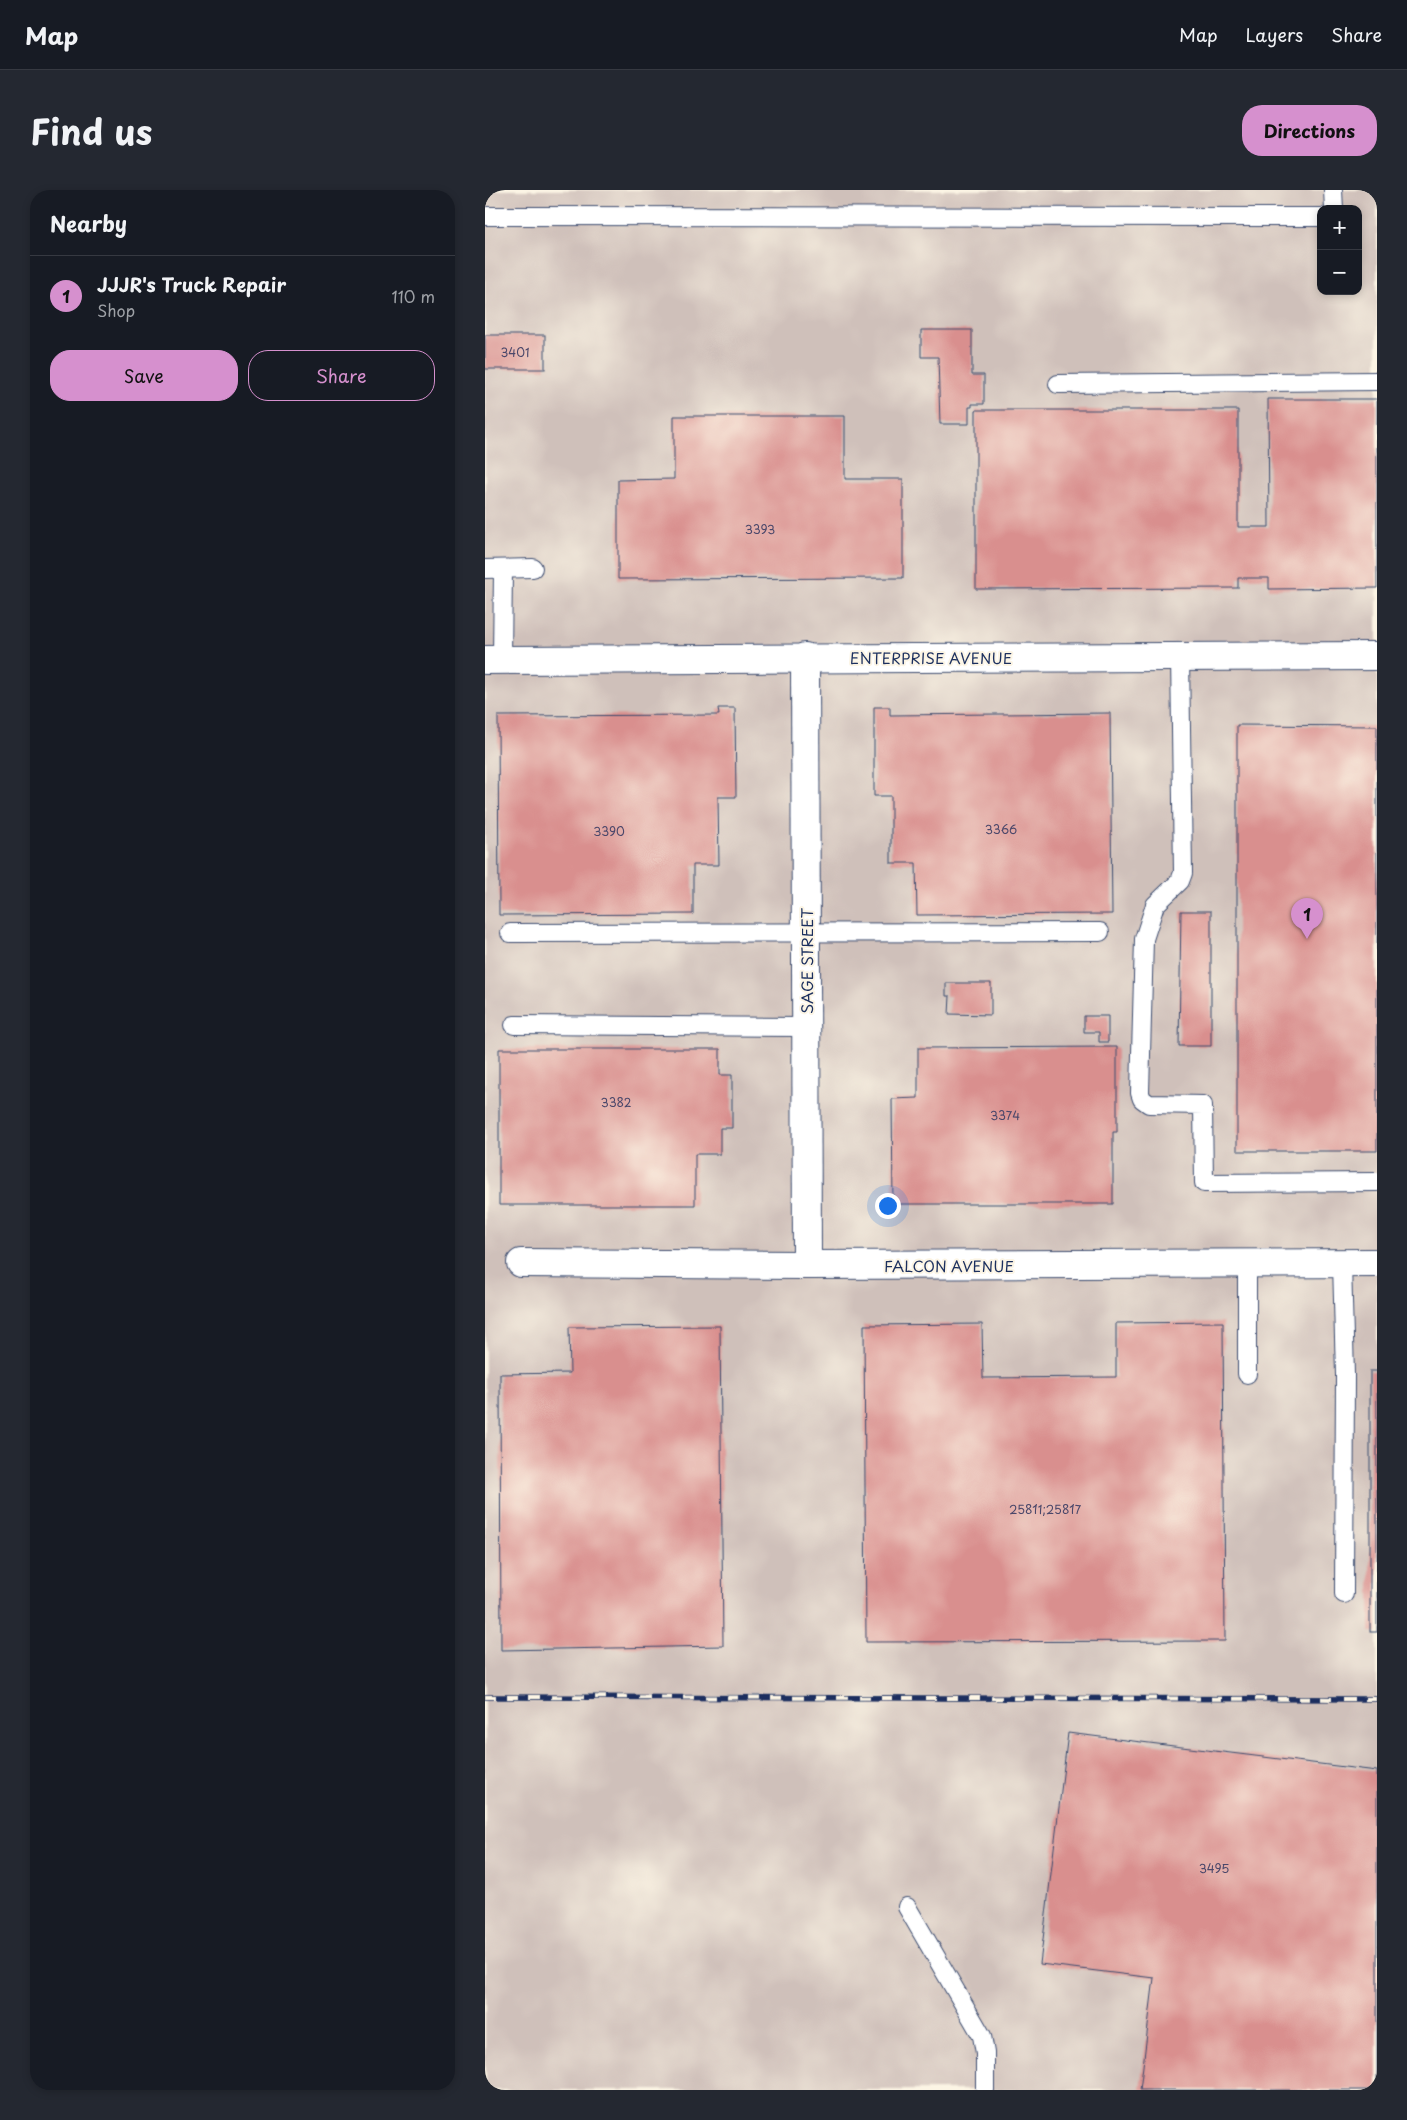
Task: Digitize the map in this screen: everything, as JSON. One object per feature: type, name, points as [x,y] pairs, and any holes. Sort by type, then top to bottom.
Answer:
[{"type":"street","name":"ENTERPRISE AVENUE","points":[[494,660],[805,657],[1377,656]]},
{"type":"street","name":"SAGE STREET","points":[[805,657],[807,1265]]},
{"type":"street","name":"FALCON AVENUE","points":[[521,1263],[807,1265],[1377,1262]]},
{"type":"lane","points":[[1333,190],[1334,205]]},
{"type":"lane","points":[[485,216],[1317,217]]},
{"type":"lane","points":[[1058,384],[1377,382]]},
{"type":"lane","points":[[494,660],[494,569],[533,568]]},
{"type":"lane","points":[[1180,656],[1183,873],[1180,881],[1155,905],[1144,939],[1140,1093],[1142,1099],[1149,1104],[1203,1105],[1204,1183],[1377,1182]]},
{"type":"lane","points":[[510,934],[1100,932]]},
{"type":"lane","points":[[514,1025],[806,1026]]},
{"type":"lane","points":[[1247,1263],[1247,1374]]},
{"type":"lane","points":[[1343,1263],[1345,1376],[1344,1594]]},
{"type":"lane","points":[[907,1908],[982,2036],[985,2053],[985,2090]]},
{"type":"shaded area","points":[[485,190],[1377,190],[1377,2090],[485,2090]]},
{"type":"building","points":[[921,330],[972,330],[972,375],[984,375],[984,404],[972,404],[972,407],[969,407],[969,424],[940,424],[938,357],[921,357]]},
{"type":"building","points":[[485,335],[545,335],[545,369],[485,369]]},
{"type":"building","points":[[1268,399],[1377,399],[1377,588],[1269,589],[1269,578],[1238,578],[1238,588],[976,589],[976,410],[1238,410],[1238,527],[1269,527]]},
{"type":"building","points":[[674,416],[845,416],[845,479],[903,479],[903,578],[618,579],[618,480],[674,479]]},
{"type":"building","points":[[874,707],[890,707],[890,715],[1110,713],[1112,914],[917,915],[916,863],[891,863],[891,796],[874,796]]},
{"type":"building","points":[[718,708],[735,708],[736,797],[718,797],[719,865],[693,865],[693,914],[499,915],[498,716],[719,715]]},
{"type":"building","points":[[1237,725],[1377,726],[1377,1151],[1237,1151]]},
{"type":"building","points":[[1181,911],[1211,911],[1211,1046],[1179,1046]]},
{"type":"building","points":[[946,983],[991,983],[991,1015],[949,1014],[950,996],[946,996]]},
{"type":"building","points":[[1084,1016],[1108,1016],[1108,1042],[1099,1042],[1099,1032],[1084,1032]]},
{"type":"building","points":[[1117,1047],[1117,1132],[1113,1132],[1113,1204],[893,1204],[892,1099],[918,1098],[918,1048]]},
{"type":"building","points":[[499,1049],[720,1049],[720,1075],[732,1075],[732,1128],[720,1128],[720,1154],[695,1154],[695,1205],[499,1205]]},
{"type":"building","points":[[1223,1322],[1225,1641],[866,1642],[864,1325],[982,1324],[983,1378],[1116,1377],[1116,1323]]},
{"type":"building","points":[[720,1326],[723,1646],[501,1650],[500,1374],[570,1373],[569,1327]]},
{"type":"building","points":[[1370,1371],[1377,1371],[1377,1632],[1370,1632]]},
{"type":"building","points":[[1068,1733],[1377,1771],[1377,2090],[1140,2090],[1154,1978],[1040,1964]]},
{"type":"railway","points":[[485,1697],[1377,1699]]},
{"type":"place","name":"JJJR's Truck Repair","points":[[1307,939]]}]
